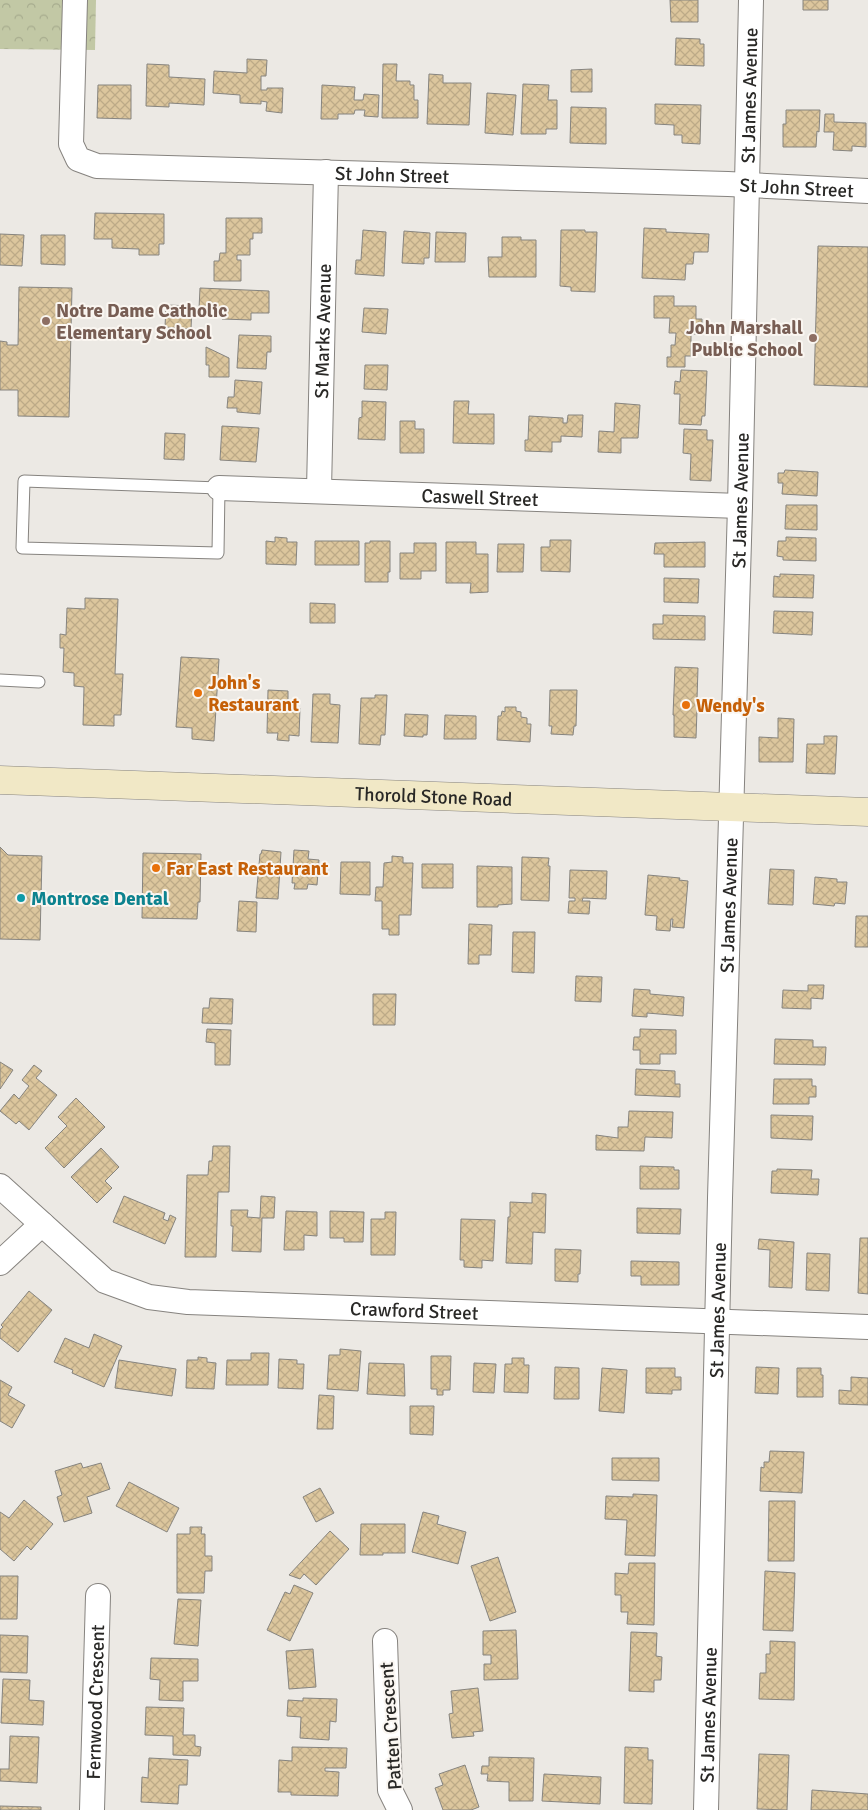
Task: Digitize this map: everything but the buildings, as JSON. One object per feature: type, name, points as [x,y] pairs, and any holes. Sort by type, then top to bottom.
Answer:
[{"type":"main road","name":"Thorold Stone Road","points":[[0,780],[868,812]]},
{"type":"street","name":"St John Street","points":[[75,0],[71,144],[78,159],[96,166],[747,185],[868,192]]},
{"type":"street","name":"St James Avenue","points":[[706,1810],[730,806],[740,506],[751,0]]},
{"type":"street","name":"St Marks Avenue","points":[[320,490],[326,172]]},
{"type":"street","name":"Caswell Street","points":[[219,488],[740,506]]},
{"type":"street","name":"Crawford Street","points":[[0,1186],[104,1281],[149,1297],[188,1302],[868,1327]]},
{"type":"street","points":[[0,1263],[42,1224]]},
{"type":"street","name":"Fernwood Crescent","points":[[92,1810],[98,1596]]},
{"type":"street","name":"Patten Crescent","points":[[385,1642],[390,1790],[400,1810]]},
{"type":"lane","points":[[24,481],[219,488],[218,553],[22,548],[24,481]]},
{"type":"lane","points":[[0,680],[39,682]]},
{"type":"green space","points":[[0,0],[96,0],[95,50],[0,49]]},
{"type":"place","name":"Notre Dame Catholic Elementary School","points":[[46,321]]},
{"type":"place","name":"John Marshall Public School","points":[[813,338]]},
{"type":"place","name":"John's Restaurant","points":[[198,693]]},
{"type":"place","name":"Wendy's","points":[[686,705]]},
{"type":"place","name":"Far East Restaurant","points":[[156,868]]},
{"type":"place","name":"Montrose Dental","points":[[21,898]]}]
